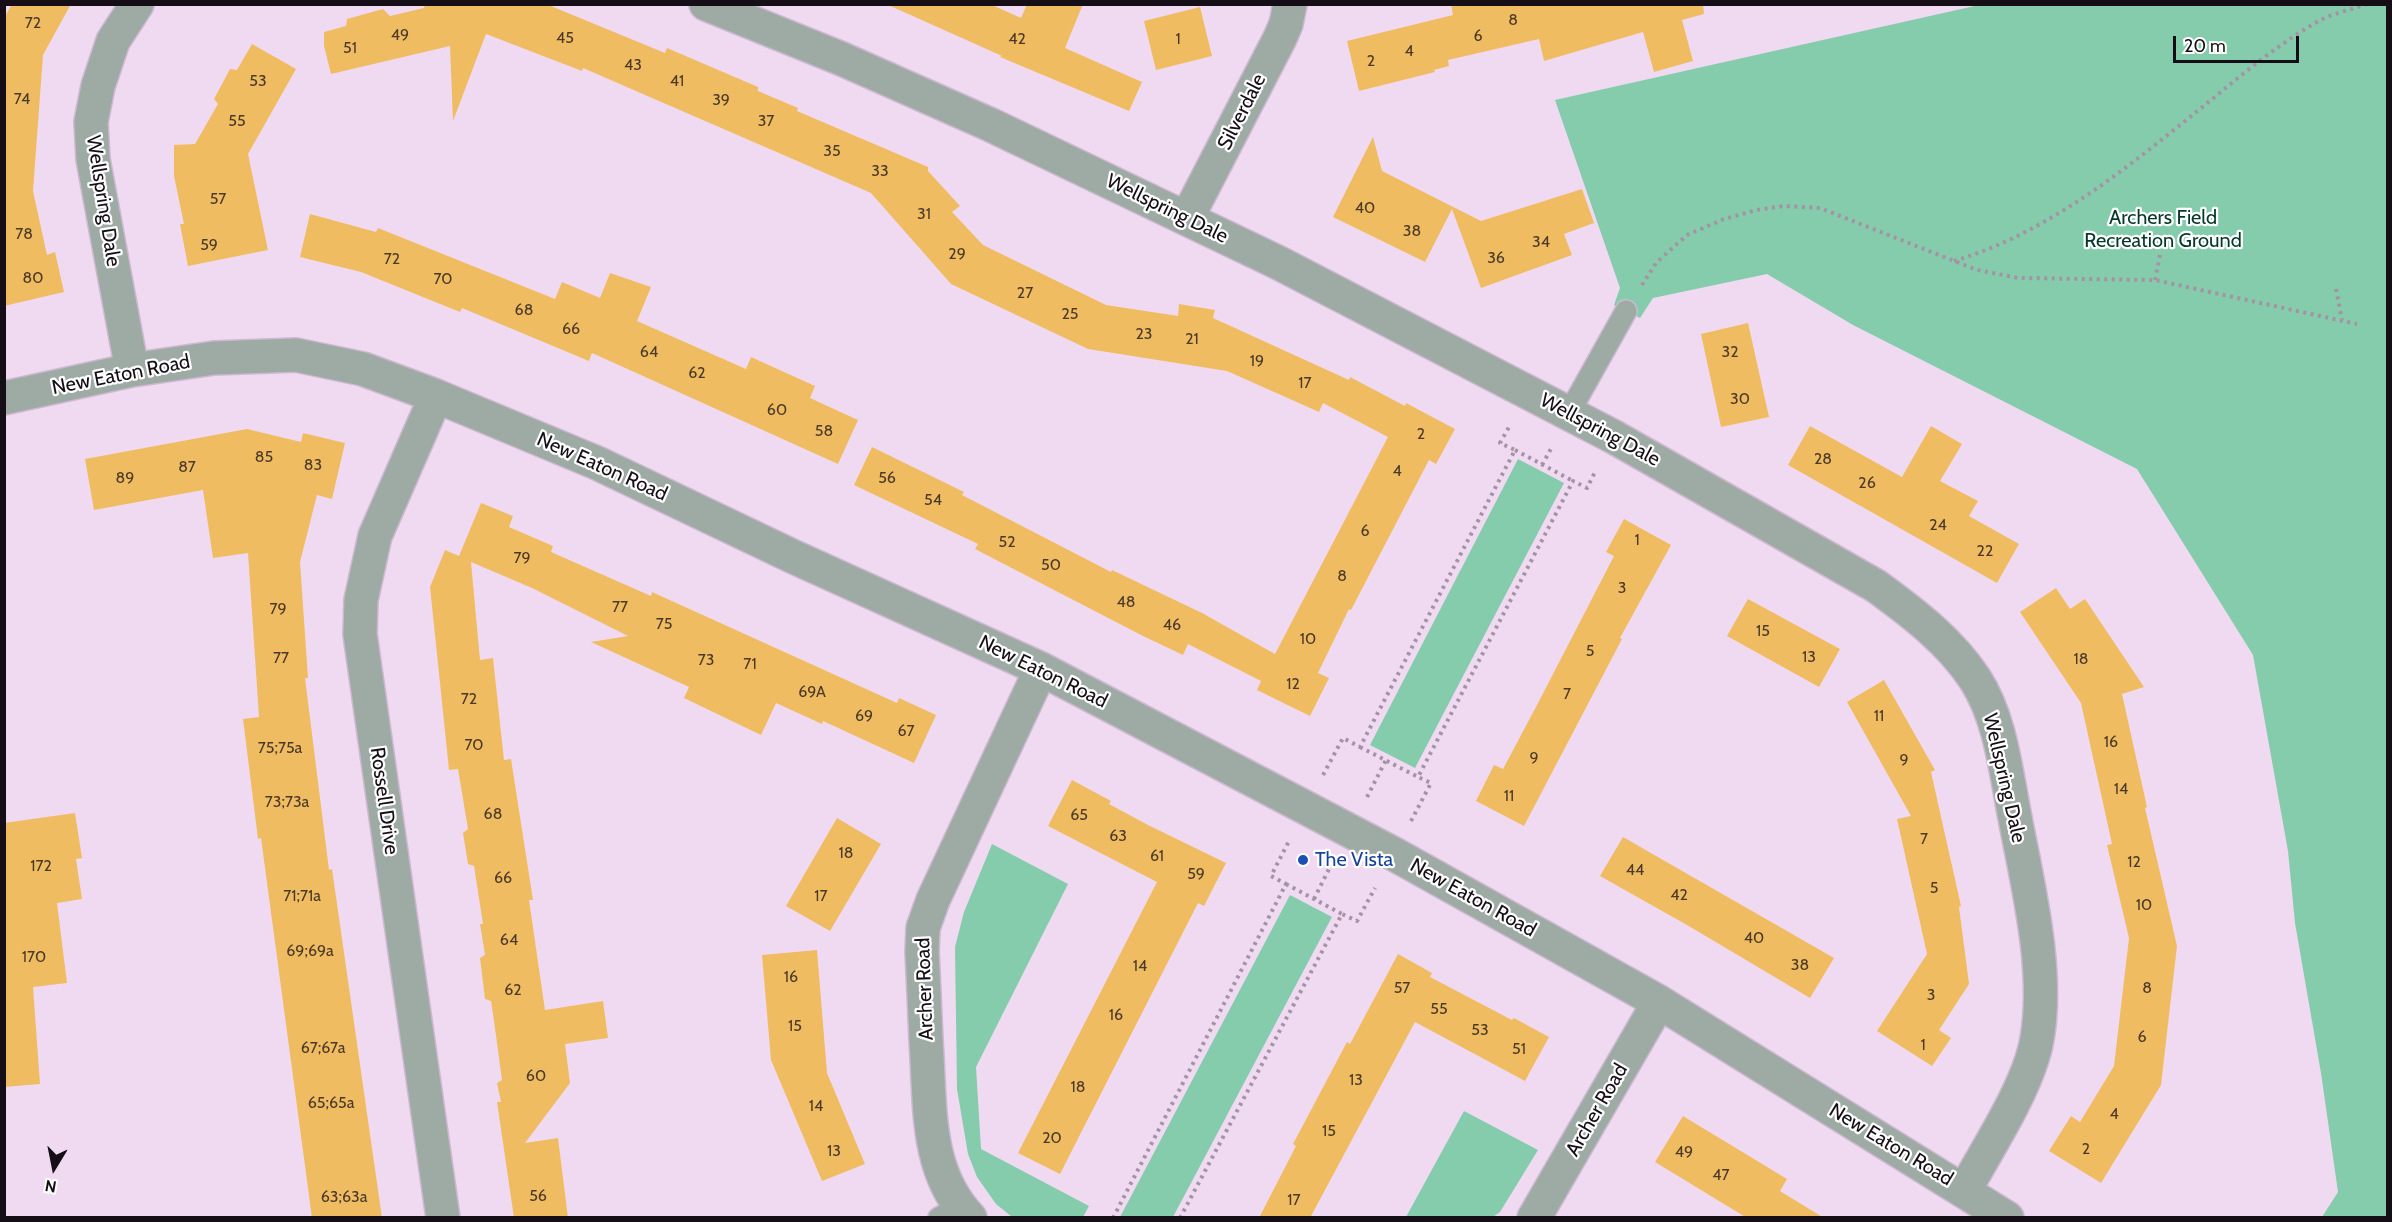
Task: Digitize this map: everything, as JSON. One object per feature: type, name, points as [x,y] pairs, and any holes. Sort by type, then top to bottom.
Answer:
[{"type":"street","name":"Wellspring Dale","points":[[132,370],[93,159],[91,122],[98,86],[113,41],[137,4]]},
{"type":"street","name":"Silverdale","points":[[1187,218],[1280,38],[1286,24],[1290,4]]},
{"type":"street","name":"Wellspring Dale","points":[[716,6],[991,125],[1288,268],[1614,436],[1876,586],[1917,615],[1951,649],[1976,680],[1991,715],[2003,756],[2036,928],[2039,997],[2037,1038],[2027,1074],[1965,1190]]},
{"type":"street","name":"New Eaton Road","points":[[4,398],[132,370],[214,358],[296,355],[363,369],[436,396],[597,463],[794,557],[1041,669],[1306,807],[1659,1002],[2007,1218]]},
{"type":"street","name":"Rossell Drive","points":[[436,396],[375,536],[361,600],[360,634],[443,1218]]},
{"type":"street","name":"Archer Road","points":[[956,1214],[940,1171],[930,1130],[922,952],[923,928],[933,900],[1041,669]]},
{"type":"street","name":"Archer Road","points":[[1534,1218],[1659,1002]]},
{"type":"lane","points":[[1569,413],[1626,311]]},
{"type":"path","points":[[1953,261],[1985,252],[2035,227],[2098,188],[2260,60],[2317,22],[2367,4]]},
{"type":"path","points":[[1626,311],[1656,264],[1687,235],[1724,219],[1757,210],[1784,206],[1820,208],[1986,273],[2019,278],[2156,280],[2357,324]]},
{"type":"path","points":[[2156,280],[2160,255]]},
{"type":"path","points":[[2336,289],[2342,320]]},
{"type":"path","points":[[1527,391],[1500,443],[1587,488],[1614,436]]},
{"type":"path","points":[[1360,747],[1515,450]]},
{"type":"path","points":[[1418,777],[1574,481]]},
{"type":"path","points":[[1343,738],[1418,777],[1431,783],[1356,921],[1271,876],[1343,738]]},
{"type":"path","points":[[1113,1218],[1286,884]]},
{"type":"path","points":[[1180,1218],[1342,914]]},
{"type":"green space","name":"Archers Field Recreation Ground","points":[[1979,5],[2387,5],[2387,1217],[2322,1217],[2338,1192],[2321,1073],[2295,923],[2288,851],[2253,655],[2137,469],[1853,325],[1767,274],[1653,298],[1640,318],[1614,305],[1620,288],[1555,100]]},
{"type":"green space","points":[[1518,459],[1564,483],[1415,768],[1370,745]]},
{"type":"green space","points":[[992,844],[1068,884],[976,1067],[981,1149],[1089,1206],[1083,1217],[1012,1217],[996,1204],[977,1177],[968,1154],[957,1089],[955,947],[964,912]]},
{"type":"green space","points":[[1290,895],[1332,917],[1173,1217],[1120,1217]]},
{"type":"green space","points":[[1464,1111],[1538,1150],[1500,1212],[1493,1217],[1406,1217]]},
{"type":"building","points":[[12,4],[71,4],[43,55],[33,191],[47,255],[55,252],[64,292],[4,306],[4,18]]},
{"type":"building","points":[[425,4],[494,6],[495,4],[546,4],[665,53],[667,48],[758,87],[758,91],[798,108],[797,111],[928,167],[928,171],[960,206],[952,212],[983,245],[1106,305],[1178,316],[1179,304],[1215,310],[1213,318],[1349,380],[1350,377],[1455,429],[1436,464],[1429,460],[1351,610],[1349,609],[1318,673],[1329,678],[1310,716],[1257,690],[1261,681],[1188,644],[1183,655],[975,549],[978,544],[854,485],[872,447],[964,492],[962,495],[1111,572],[1112,570],[1202,613],[1275,654],[1388,437],[1323,403],[1319,412],[1227,371],[1088,349],[951,284],[871,193],[583,68],[582,71],[486,34],[453,121],[450,46],[331,74],[324,46],[324,32],[346,26],[347,19],[383,9],[390,16],[424,8]]},
{"type":"building","points":[[886,4],[990,4],[1021,18],[1027,4],[1083,4],[1065,48],[1142,82],[1129,111],[1000,57],[1002,56]]},
{"type":"building","points":[[1451,4],[1703,4],[1704,14],[1682,20],[1693,61],[1654,72],[1643,32],[1544,61],[1539,39],[1448,60],[1449,66],[1434,70],[1435,72],[1359,91],[1347,41],[1453,15]]},
{"type":"building","points":[[1200,7],[1212,56],[1156,70],[1144,21]]},
{"type":"building","points":[[252,44],[296,69],[248,154],[268,250],[188,266],[180,224],[184,224],[174,176],[174,145],[195,144],[218,104],[214,99],[230,69],[237,70]]},
{"type":"building","points":[[1373,137],[1382,171],[1481,221],[1582,189],[1594,223],[1564,234],[1572,255],[1481,288],[1452,209],[1425,262],[1333,217]]},
{"type":"building","points":[[310,214],[376,232],[378,228],[555,299],[562,282],[600,298],[610,273],[651,287],[637,321],[746,369],[751,357],[815,386],[810,398],[858,420],[838,464],[592,353],[589,361],[462,308],[460,312],[361,272],[300,257]]},
{"type":"building","points":[[1748,323],[1769,417],[1721,427],[1701,334]]},
{"type":"building","points":[[1810,426],[1902,477],[1931,426],[1962,444],[1940,481],[1978,501],[1969,516],[2019,544],[1997,583],[1788,465]]},
{"type":"building","points":[[247,429],[301,442],[303,433],[345,443],[332,499],[317,495],[300,562],[308,678],[305,678],[329,870],[332,869],[382,1218],[312,1218],[243,719],[259,717],[248,553],[213,558],[203,490],[94,510],[85,459]]},
{"type":"building","points":[[481,503],[513,516],[509,527],[553,546],[551,552],[651,596],[652,592],[897,703],[899,698],[936,715],[914,763],[823,721],[822,724],[776,703],[761,735],[684,698],[689,687],[591,642],[628,636],[532,588],[471,562],[480,660],[493,658],[504,760],[511,759],[533,900],[529,900],[545,1010],[603,1001],[608,1038],[565,1044],[570,1083],[525,1143],[558,1138],[568,1218],[514,1218],[497,1102],[501,1102],[497,1083],[502,1080],[491,1001],[485,999],[480,958],[485,955],[480,924],[483,924],[474,866],[468,864],[463,833],[468,829],[458,769],[449,770],[430,587],[445,550],[459,556]]},
{"type":"building","points":[[1624,519],[1671,545],[1620,638],[1622,639],[1524,826],[1476,801],[1494,765],[1503,769],[1537,705],[1614,556],[1606,552]]},
{"type":"building","points":[[2056,588],[2070,609],[2085,599],[2144,687],[2122,694],[2147,807],[2145,808],[2177,946],[2161,1085],[2101,1183],[2049,1151],[2071,1116],[2080,1122],[2114,1066],[2129,938],[2107,845],[2112,844],[2081,703],[2020,612]]},
{"type":"building","points":[[1748,599],[1840,649],[1819,687],[1727,636]]},
{"type":"building","points":[[1884,680],[1935,770],[1931,772],[1961,906],[1959,907],[1969,984],[1939,1030],[1951,1038],[1932,1066],[1877,1031],[1927,954],[1897,819],[1911,816],[1847,702]]},
{"type":"building","points":[[1072,780],[1111,801],[1109,804],[1226,863],[1204,906],[1198,903],[1060,1174],[1018,1153],[1157,882],[1048,826]]},
{"type":"building","points":[[75,813],[82,858],[76,859],[82,899],[57,903],[67,983],[33,987],[40,1084],[4,1087],[4,823]]},
{"type":"building","points":[[837,818],[881,844],[830,931],[786,906]]},
{"type":"building","points":[[1623,837],[1834,958],[1810,998],[1600,876]]},
{"type":"building","points":[[817,950],[827,1073],[865,1164],[822,1181],[771,1060],[762,955]]},
{"type":"building","points":[[1398,954],[1432,973],[1430,977],[1549,1037],[1525,1081],[1415,1022],[1310,1218],[1259,1218],[1296,1146],[1293,1144],[1347,1042],[1350,1044]]},
{"type":"building","points":[[1683,1116],[1787,1179],[1780,1191],[1824,1218],[1747,1218],[1655,1162]]},
{"type":"place","name":"The Vista","points":[[1303,860]]}]
